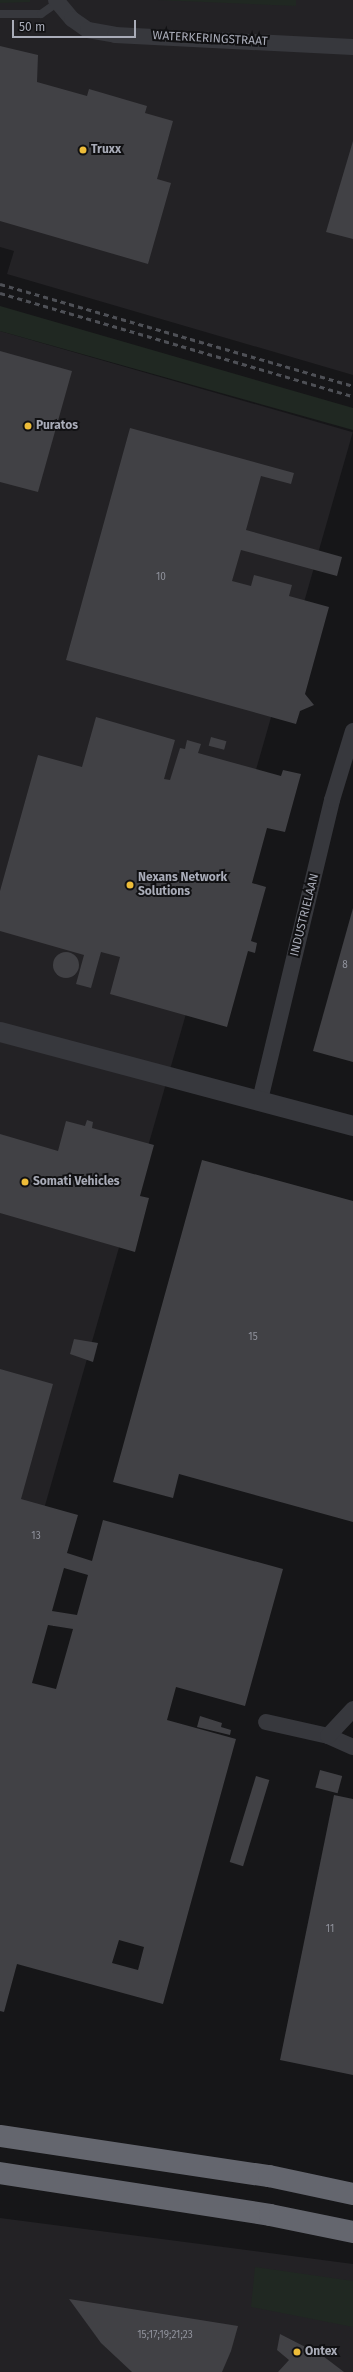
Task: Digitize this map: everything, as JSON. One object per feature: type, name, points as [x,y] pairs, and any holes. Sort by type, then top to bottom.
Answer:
[{"type":"highway","points":[[0,2136],[269,2176],[353,2194]]},
{"type":"highway","points":[[0,2173],[270,2215],[353,2232]]},
{"type":"street","name":"WATERKERINGSTRAAT","points":[[56,1],[72,19],[88,30],[115,35],[353,47]]},
{"type":"street","name":"INDUSTRIELAAN","points":[[260,1100],[332,800],[353,731]]},
{"type":"street","points":[[0,1032],[353,1126]]},
{"type":"street","points":[[328,1736],[353,1709]]},
{"type":"street","points":[[266,1722],[328,1736],[353,1746]]},
{"type":"lane","points":[[0,14],[41,14],[56,1]]},
{"type":"shaded area","points":[[0,0],[353,0],[353,375],[7,274],[14,251],[0,247]]},
{"type":"shaded area","points":[[0,0],[30,0],[30,2],[0,3]]},
{"type":"shaded area","points":[[158,0],[296,0],[296,6]]},
{"type":"shaded area","points":[[0,306],[353,408],[353,430],[0,331]]},
{"type":"shaded area","points":[[0,331],[353,432],[0,1662]]},
{"type":"shaded area","points":[[0,2218],[353,2264],[353,2372],[0,2372]]},
{"type":"shaded area","points":[[255,2267],[353,2281],[353,2327],[251,2307]]},
{"type":"building","name":"Truxx","points":[[0,46],[38,55],[37,82],[87,96],[89,89],[147,106],[145,113],[173,121],[157,179],[171,183],[148,264],[0,221]]},
{"type":"building","points":[[353,141],[353,239],[326,232]]},
{"type":"building","name":"Puratos","points":[[0,351],[72,371],[38,492],[0,482]]},
{"type":"building","points":[[130,428],[294,473],[291,484],[261,476],[246,530],[342,557],[337,576],[241,550],[232,581],[251,586],[254,575],[292,585],[289,596],[329,607],[305,694],[314,705],[300,711],[296,724],[66,660]]},
{"type":"building","name":"Nexans Network Solutions","points":[[96,717],[175,740],[164,779],[170,780],[180,748],[185,749],[187,740],[201,744],[198,753],[281,776],[283,770],[301,774],[285,832],[267,828],[252,883],[266,887],[251,941],[257,943],[255,953],[248,951],[227,1027],[110,994],[120,957],[101,952],[91,988],[76,984],[84,955],[0,931],[0,891],[38,755],[82,767]]},
{"type":"building","points":[[211,737],[226,741],[224,750],[209,746]]},
{"type":"building","points":[[353,908],[353,1062],[313,1051]]},
{"type":"building","points":[[66,952],[75,956],[79,965],[75,974],[66,978],[57,974],[53,965],[57,956]]},
{"type":"building","points":[[87,1120],[93,1122],[92,1128],[154,1145],[140,1196],[149,1198],[135,1252],[0,1213],[0,1134],[58,1151],[66,1121],[85,1126]]},
{"type":"building","points":[[202,1160],[353,1201],[353,1522],[179,1474],[173,1498],[113,1482]]},
{"type":"building","points":[[74,1339],[98,1343],[93,1362],[70,1354]]},
{"type":"building","points":[[0,1369],[53,1384],[21,1499],[78,1515],[67,1553],[92,1561],[103,1520],[283,1569],[245,1706],[176,1687],[167,1720],[236,1739],[163,2004],[17,1964],[4,2012],[0,2011]],"holes":[[[64,1568],[88,1575],[77,1615],[52,1611]],[[48,1625],[73,1629],[56,1689],[32,1683]],[[119,1940],[144,1947],[138,1970],[112,1963]]]},
{"type":"building","points":[[200,1716],[222,1723],[221,1727],[231,1730],[230,1735],[197,1727]]},
{"type":"building","points":[[320,1770],[342,1776],[338,1793],[315,1787]]},
{"type":"building","points":[[256,1776],[269,1780],[243,1866],[230,1862]]},
{"type":"building","points":[[334,1795],[353,1799],[353,2075],[280,2060]]},
{"type":"building","points":[[69,2299],[238,2326],[231,2351],[222,2372],[132,2372],[101,2343]]},
{"type":"building","name":"Ontex","points":[[280,2334],[323,2356],[344,2372],[278,2372],[289,2360],[277,2350]]},
{"type":"railway","points":[[0,284],[353,386]]},
{"type":"railway","points":[[0,293],[353,396]]},
{"type":"place","name":"Truxx","points":[[83,150]]},
{"type":"place","name":"Puratos","points":[[28,426]]},
{"type":"place","name":"Nexans Network Solutions","points":[[130,885]]},
{"type":"place","name":"Somati Vehicles","points":[[25,1182]]},
{"type":"place","name":"Ontex","points":[[297,2352]]}]
